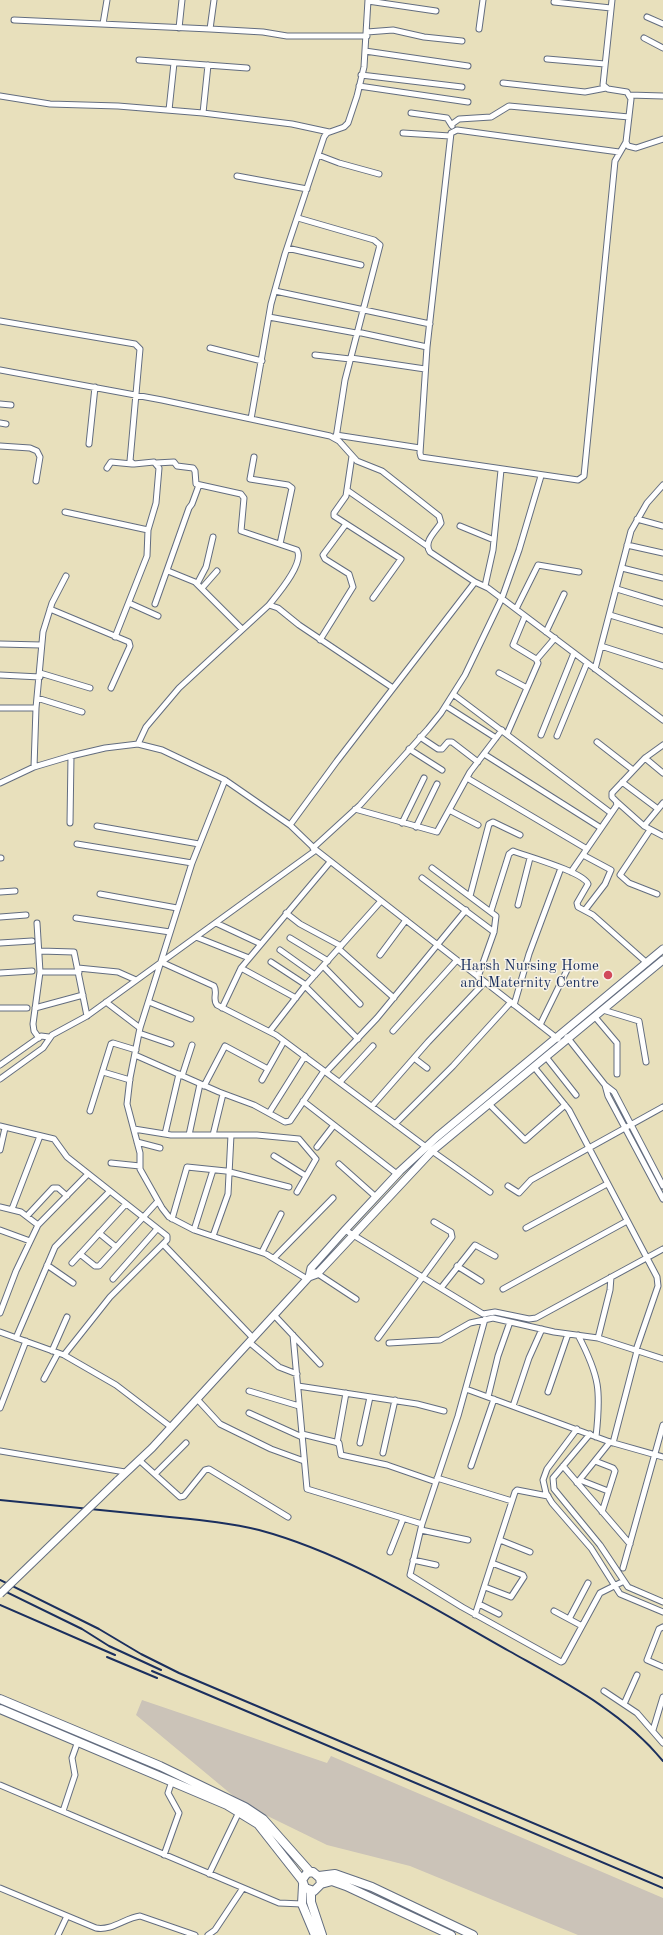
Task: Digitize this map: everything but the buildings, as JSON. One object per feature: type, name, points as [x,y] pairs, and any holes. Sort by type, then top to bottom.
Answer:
[{"type":"main road","points":[[0,1699],[160,1766],[245,1806],[263,1819],[310,1872],[320,1880],[332,1881],[346,1886],[451,1935]]},
{"type":"main road","points":[[0,1709],[228,1805],[258,1824],[310,1891],[311,1902],[322,1935]]},
{"type":"main road","points":[[310,1872],[305,1875],[302,1882],[302,1904],[315,1935]]},
{"type":"main road","points":[[310,1891],[317,1889],[320,1880],[334,1874],[372,1887],[473,1935]]},
{"type":"street","points":[[103,24],[107,0]]},
{"type":"street","points":[[179,28],[182,0]]},
{"type":"street","points":[[210,29],[214,0]]},
{"type":"street","points":[[0,96],[50,104],[203,113],[292,124],[329,132],[344,128],[348,123],[359,86],[362,75],[367,34],[368,0],[436,11]]},
{"type":"street","points":[[479,29],[483,0]]},
{"type":"street","points":[[606,88],[603,85],[612,0]]},
{"type":"street","points":[[554,2],[611,8]]},
{"type":"street","points":[[646,17],[663,24]]},
{"type":"street","points":[[14,20],[263,32],[287,36],[367,34],[393,30],[424,37],[462,41]]},
{"type":"street","points":[[644,38],[663,48]]},
{"type":"street","points":[[365,51],[468,66]]},
{"type":"street","points":[[139,60],[247,68]]},
{"type":"street","points":[[547,60],[605,64]]},
{"type":"street","points":[[169,110],[174,63]]},
{"type":"street","points":[[203,113],[208,65]]},
{"type":"street","points":[[362,75],[462,87]]},
{"type":"street","points":[[503,83],[585,92],[606,88],[626,92],[629,95],[663,96]]},
{"type":"street","points":[[359,86],[468,102]]},
{"type":"street","points":[[411,113],[447,118],[452,124],[427,347],[420,455],[424,458],[540,476],[578,480],[584,476],[615,161],[626,142],[631,99],[629,95]]},
{"type":"street","points":[[452,124],[459,119],[490,117],[509,106],[629,117]]},
{"type":"street","points":[[403,133],[451,133],[457,130],[619,152]]},
{"type":"street","points":[[251,419],[275,292],[287,248],[324,137],[329,132]]},
{"type":"street","points":[[626,142],[631,148],[636,148],[663,139]]},
{"type":"street","points":[[318,155],[338,163],[379,174]]},
{"type":"street","points":[[237,176],[307,189]]},
{"type":"street","points":[[298,218],[374,240],[379,243],[379,248],[350,358],[336,437]]},
{"type":"street","points":[[287,248],[361,265]]},
{"type":"street","points":[[275,292],[430,324]]},
{"type":"street","points":[[270,317],[357,332],[427,347]]},
{"type":"street","points":[[0,321],[138,346],[140,350],[130,458],[132,464]]},
{"type":"street","points":[[210,348],[262,361]]},
{"type":"street","points":[[315,355],[350,358],[425,369]]},
{"type":"street","points":[[0,370],[136,395],[330,436],[420,448]]},
{"type":"street","points":[[89,444],[95,387]]},
{"type":"street","points":[[0,404],[11,406]]},
{"type":"street","points":[[0,424],[6,424]]},
{"type":"street","points":[[336,437],[358,461],[382,471],[439,516],[441,523],[427,546]]},
{"type":"street","points":[[0,446],[30,448],[37,451],[40,457],[36,481]]},
{"type":"street","points":[[352,456],[347,490],[334,514],[346,524],[401,559],[373,598]]},
{"type":"street","points":[[254,457],[250,479],[288,485],[292,488],[280,544]]},
{"type":"street","points":[[107,468],[111,462],[132,464],[174,462],[177,466],[193,468],[195,471],[195,483],[243,495],[241,531],[297,550],[299,557],[289,580],[269,605],[179,688],[146,727],[138,744]]},
{"type":"street","points":[[115,637],[147,556],[148,530],[156,503],[158,468],[156,463]]},
{"type":"street","points":[[485,586],[494,540],[501,470]]},
{"type":"street","points":[[0,1079],[43,1048],[49,1037],[56,1031],[87,1016],[216,923],[314,849],[355,809],[420,737],[446,706],[470,666],[502,598],[519,550],[540,476]]},
{"type":"street","points":[[155,604],[168,571],[189,508],[199,485]]},
{"type":"street","points":[[595,669],[617,589],[627,545],[637,519],[663,485]]},
{"type":"street","points":[[347,490],[427,546],[430,552],[502,598],[663,720]]},
{"type":"street","points":[[65,512],[148,530]]},
{"type":"street","points":[[637,519],[663,526]]},
{"type":"street","points":[[320,640],[353,587],[349,574],[325,559],[323,555],[346,524]]},
{"type":"street","points":[[460,526],[494,540]]},
{"type":"street","points":[[197,584],[206,567],[213,537]]},
{"type":"street","points":[[627,545],[663,553]]},
{"type":"street","points":[[516,609],[538,565],[579,572]]},
{"type":"street","points":[[622,568],[663,578]]},
{"type":"street","points":[[168,571],[190,579],[197,584],[242,629]]},
{"type":"street","points":[[202,588],[217,571]]},
{"type":"street","points":[[34,767],[33,761],[36,708],[42,645],[50,608],[66,576]]},
{"type":"street","points":[[290,825],[475,582]]},
{"type":"street","points":[[617,589],[663,602]]},
{"type":"street","points":[[546,632],[564,594]]},
{"type":"street","points":[[129,603],[158,616]]},
{"type":"street","points":[[269,605],[278,608],[320,640],[393,688]]},
{"type":"street","points":[[50,608],[129,642],[130,646],[111,688]]},
{"type":"street","points":[[610,615],[663,631]]},
{"type":"street","points":[[525,616],[513,645],[537,659]]},
{"type":"street","points":[[507,734],[538,663],[537,659],[555,638]]},
{"type":"street","points":[[0,644],[42,645]]},
{"type":"street","points":[[601,646],[663,666]]},
{"type":"street","points":[[540,735],[574,653]]},
{"type":"street","points":[[557,736],[587,663]]},
{"type":"street","points":[[499,673],[527,688]]},
{"type":"street","points":[[0,675],[40,675],[90,688]]},
{"type":"street","points":[[453,694],[611,813]]},
{"type":"street","points":[[37,698],[82,712]]},
{"type":"street","points":[[446,706],[496,738]]},
{"type":"street","points":[[0,708],[36,708]]},
{"type":"street","points":[[355,809],[437,832],[467,778],[502,730]]},
{"type":"street","points":[[420,737],[438,749],[442,749],[448,742],[452,742],[478,762]]},
{"type":"street","points":[[597,742],[633,770]]},
{"type":"street","points":[[0,783],[34,767],[105,748],[138,744],[162,750],[225,780],[290,825],[314,849],[330,862],[556,1037],[566,1041]]},
{"type":"street","points":[[663,745],[645,758],[611,795],[644,826],[663,836]]},
{"type":"street","points":[[409,749],[442,770]]},
{"type":"street","points":[[484,754],[601,828]]},
{"type":"street","points":[[70,823],[71,756]]},
{"type":"street","points":[[645,758],[663,773]]},
{"type":"street","points":[[402,822],[424,778]]},
{"type":"street","points":[[467,778],[587,849]]},
{"type":"street","points":[[225,780],[199,844],[177,908],[140,1031],[127,1102],[140,1156],[140,1166],[158,1201],[172,1219],[194,1230],[262,1252],[308,1278]]},
{"type":"street","points":[[622,782],[658,809]]},
{"type":"street","points":[[416,827],[437,784]]},
{"type":"street","points":[[571,872],[617,804],[616,801]]},
{"type":"street","points":[[644,826],[663,803]]},
{"type":"street","points":[[449,810],[478,825]]},
{"type":"street","points":[[470,896],[489,824],[493,822],[520,835]]},
{"type":"street","points":[[97,826],[199,844]]},
{"type":"street","points":[[650,830],[620,875],[629,883],[657,894]]},
{"type":"street","points":[[77,844],[192,863]]},
{"type":"street","points":[[491,911],[509,854],[513,851],[571,872],[588,882],[577,903],[578,907],[594,916],[647,963]]},
{"type":"street","points":[[583,854],[612,870],[605,884],[585,910]]},
{"type":"street","points":[[518,905],[530,858]]},
{"type":"street","points":[[222,1008],[241,968],[330,862]]},
{"type":"street","points":[[432,868],[496,916],[494,932],[478,977]]},
{"type":"street","points":[[395,1124],[513,1003],[529,954],[561,868]]},
{"type":"street","points":[[422,878],[494,932]]},
{"type":"street","points":[[0,892],[16,891]]},
{"type":"street","points":[[100,894],[177,908]]},
{"type":"street","points":[[270,1032],[306,985],[381,901]]},
{"type":"street","points":[[90,1111],[112,1043],[202,1085],[254,1105],[287,1122],[325,1072],[358,1039],[394,998],[436,944],[466,910]]},
{"type":"street","points":[[286,913],[300,924],[340,947],[394,998]]},
{"type":"street","points":[[0,918],[26,915]]},
{"type":"street","points":[[76,918],[170,932]]},
{"type":"street","points":[[380,955],[406,920]]},
{"type":"street","points":[[216,923],[260,944]]},
{"type":"street","points":[[37,924],[40,951],[40,972],[34,1028],[38,1039]]},
{"type":"street","points":[[196,937],[249,958]]},
{"type":"street","points":[[290,938],[328,961]]},
{"type":"street","points":[[0,943],[32,941]]},
{"type":"street","points":[[308,1278],[311,1268],[345,1230],[397,1174],[426,1147],[663,949]]},
{"type":"street","points":[[280,950],[315,975]]},
{"type":"street","points":[[40,951],[74,952],[87,1016]]},
{"type":"street","points":[[394,1031],[457,960]]},
{"type":"street","points":[[0,1594],[139,1460],[308,1278],[317,1274],[432,1151],[663,960]]},
{"type":"street","points":[[161,962],[214,986],[216,991],[215,1004],[270,1032],[284,1041],[426,1147]]},
{"type":"street","points":[[271,962],[306,985],[358,1039]]},
{"type":"street","points":[[323,966],[360,1004]]},
{"type":"street","points":[[241,968],[296,998]]},
{"type":"street","points":[[540,1024],[568,968]]},
{"type":"street","points":[[40,972],[78,970],[118,972],[136,980]]},
{"type":"street","points":[[0,973],[32,971]]},
{"type":"street","points":[[637,971],[643,977]]},
{"type":"street","points":[[372,1106],[414,1058],[485,982]]},
{"type":"street","points":[[35,1008],[83,995]]},
{"type":"street","points":[[106,1002],[140,1031],[171,1044]]},
{"type":"street","points":[[149,1002],[192,1019]]},
{"type":"street","points":[[0,1008],[27,1008]]},
{"type":"street","points":[[603,1010],[639,1021],[646,1062]]},
{"type":"street","points":[[595,1017],[617,1043],[617,1074]]},
{"type":"street","points":[[562,1032],[566,1041],[605,1085],[614,1092],[663,1186]]},
{"type":"street","points":[[0,1065],[43,1036],[49,1037]]},
{"type":"street","points":[[262,1080],[284,1041]]},
{"type":"street","points":[[165,1134],[180,1075],[192,1045]]},
{"type":"street","points":[[189,1135],[202,1085],[225,1046],[268,1069]]},
{"type":"street","points":[[340,1082],[373,1046]]},
{"type":"street","points":[[269,1113],[304,1056]]},
{"type":"street","points":[[414,1058],[427,1068]]},
{"type":"street","points":[[546,1058],[576,1095]]},
{"type":"street","points":[[534,1067],[565,1105],[657,1277],[658,1286],[637,1350],[612,1442],[578,1481]]},
{"type":"street","points":[[102,1072],[130,1080]]},
{"type":"street","points":[[605,1085],[608,1096],[663,1199]]},
{"type":"street","points":[[213,1135],[223,1094]]},
{"type":"street","points":[[303,1101],[397,1174]]},
{"type":"street","points":[[489,1104],[525,1140],[565,1105]]},
{"type":"street","points":[[508,1186],[519,1193],[531,1180],[630,1124],[663,1108]]},
{"type":"street","points":[[317,1147],[334,1125]]},
{"type":"street","points":[[0,1149],[3,1127],[55,1140],[63,1153],[125,1205],[143,1217],[166,1236],[167,1240],[110,1298],[61,1354],[44,1379]]},
{"type":"street","points":[[134,1129],[165,1134],[257,1135],[299,1139],[316,1159],[297,1192]]},
{"type":"street","points":[[213,1236],[226,1201],[230,1172],[231,1135]]},
{"type":"street","points":[[12,1209],[40,1136]]},
{"type":"street","points":[[137,1142],[160,1148]]},
{"type":"street","points":[[432,1151],[490,1192]]},
{"type":"street","points":[[274,1156],[306,1176]]},
{"type":"street","points":[[111,1162],[140,1166]]},
{"type":"street","points":[[339,1164],[376,1197]]},
{"type":"street","points":[[172,1219],[186,1167],[230,1172],[289,1187]]},
{"type":"street","points":[[194,1230],[213,1170]]},
{"type":"street","points":[[0,1313],[38,1225],[88,1174]]},
{"type":"street","points":[[526,1228],[607,1184]]},
{"type":"street","points":[[27,1216],[53,1188],[58,1188],[67,1196]]},
{"type":"street","points":[[16,1338],[55,1247],[109,1192]]},
{"type":"street","points":[[274,1258],[332,1198]]},
{"type":"street","points":[[80,1254],[97,1267],[158,1201]]},
{"type":"street","points":[[72,1262],[125,1205]]},
{"type":"street","points":[[0,1207],[12,1209],[27,1216],[38,1225]]},
{"type":"street","points":[[262,1252],[281,1214]]},
{"type":"street","points":[[503,1289],[627,1221]]},
{"type":"street","points":[[378,1338],[452,1235],[434,1222]]},
{"type":"street","points":[[113,1279],[157,1229]]},
{"type":"street","points":[[0,1230],[30,1241]]},
{"type":"street","points":[[345,1230],[483,1314],[495,1312],[533,1319],[663,1249]]},
{"type":"street","points":[[99,1233],[116,1247]]},
{"type":"street","points":[[163,1244],[242,1327],[251,1340],[279,1367],[297,1374]]},
{"type":"street","points":[[441,1288],[475,1245],[494,1256]]},
{"type":"street","points":[[47,1265],[74,1283]]},
{"type":"street","points":[[458,1266],[481,1281]]},
{"type":"street","points":[[311,1268],[317,1274],[356,1299]]},
{"type":"street","points":[[598,1338],[611,1287],[611,1277]]},
{"type":"street","points":[[276,1312],[293,1335],[320,1364]]},
{"type":"street","points":[[52,1351],[66,1317]]},
{"type":"street","points":[[389,1343],[440,1340],[470,1323],[493,1318],[542,1330],[598,1338],[663,1359]]},
{"type":"street","points":[[485,1319],[466,1389],[421,1527],[410,1572],[412,1577],[475,1615],[559,1662],[563,1662],[600,1593],[623,1582]]},
{"type":"street","points":[[488,1397],[498,1356],[510,1322]]},
{"type":"street","points":[[513,1406],[529,1358],[542,1330]]},
{"type":"street","points":[[1,1334],[61,1354],[116,1385],[171,1427]]},
{"type":"street","points":[[548,1392],[568,1334]]},
{"type":"street","points":[[293,1335],[306,1486],[309,1490],[403,1519],[421,1527],[468,1540]]},
{"type":"street","points":[[578,1336],[592,1363],[598,1386],[600,1400],[596,1436]]},
{"type":"street","points":[[0,1408],[26,1342]]},
{"type":"street","points":[[298,1386],[395,1400],[417,1404],[444,1412]]},
{"type":"street","points":[[466,1389],[612,1442],[663,1457]]},
{"type":"street","points":[[249,1392],[299,1406]]},
{"type":"street","points":[[337,1443],[346,1393]]},
{"type":"street","points":[[360,1443],[370,1397]]},
{"type":"street","points":[[197,1399],[220,1424],[271,1449],[304,1461]]},
{"type":"street","points":[[471,1466],[494,1399]]},
{"type":"street","points":[[383,1453],[395,1400]]},
{"type":"street","points":[[249,1412],[302,1436],[340,1444],[341,1455],[387,1465],[512,1501]]},
{"type":"street","points":[[623,1568],[663,1425]]},
{"type":"street","points":[[580,1430],[547,1469],[543,1480],[548,1496],[591,1548],[624,1596],[663,1612]]},
{"type":"street","points":[[589,1434],[554,1478],[554,1489],[600,1545],[623,1582],[631,1589],[663,1602]]},
{"type":"street","points":[[155,1474],[186,1442]]},
{"type":"street","points":[[0,1451],[125,1472]]},
{"type":"street","points":[[139,1460],[182,1497],[205,1470],[209,1469],[288,1517]]},
{"type":"street","points":[[595,1460],[614,1469],[602,1512]]},
{"type":"street","points":[[563,1466],[578,1481],[602,1512],[630,1544]]},
{"type":"street","points":[[578,1481],[608,1491]]},
{"type":"street","points":[[475,1615],[515,1492],[517,1490],[548,1496]]},
{"type":"street","points":[[390,1552],[403,1519]]},
{"type":"street","points":[[500,1540],[530,1552]]},
{"type":"street","points":[[413,1560],[436,1565]]},
{"type":"street","points":[[485,1586],[511,1597],[524,1577],[523,1575],[492,1563]]},
{"type":"street","points":[[569,1619],[588,1583]]},
{"type":"street","points":[[479,1604],[498,1614]]},
{"type":"street","points":[[554,1611],[582,1626]]},
{"type":"street","points":[[663,1627],[659,1629],[647,1660],[663,1667]]},
{"type":"street","points":[[624,1704],[637,1675]]},
{"type":"street","points":[[604,1691],[637,1713],[663,1743]]},
{"type":"street","points":[[653,1730],[663,1697]]},
{"type":"street","points":[[63,1811],[75,1775],[72,1758],[78,1741]]},
{"type":"street","points":[[164,1855],[179,1813],[168,1793],[172,1781]]},
{"type":"street","points":[[0,1785],[279,1903],[302,1904]]},
{"type":"street","points":[[209,1874],[239,1812]]},
{"type":"street","points":[[0,1888],[102,1929],[108,1928],[133,1917],[140,1916],[195,1935]]},
{"type":"street","points":[[208,1935],[214,1930],[243,1888]]},
{"type":"street","points":[[58,1935],[67,1916]]},
{"type":"shaded area","points":[[142,1700],[327,1763],[331,1756],[663,1898],[663,1935],[578,1935],[410,1866],[327,1845],[243,1804],[136,1715]]},
{"type":"railway","points":[[0,1500],[218,1522],[259,1530],[292,1540],[356,1567],[418,1599],[571,1686],[611,1712],[647,1743],[663,1761]]},
{"type":"railway","points":[[0,1580],[99,1629],[141,1654],[179,1673],[663,1878]]},
{"type":"railway","points":[[0,1589],[82,1629],[109,1646],[161,1670]]},
{"type":"railway","points":[[0,1605],[115,1655]]},
{"type":"railway","points":[[107,1657],[157,1678]]},
{"type":"railway","points":[[152,1671],[663,1888]]},
{"type":"place","name":"Harsh Nursing Home and Maternity Centre","points":[[608,975]]}]
